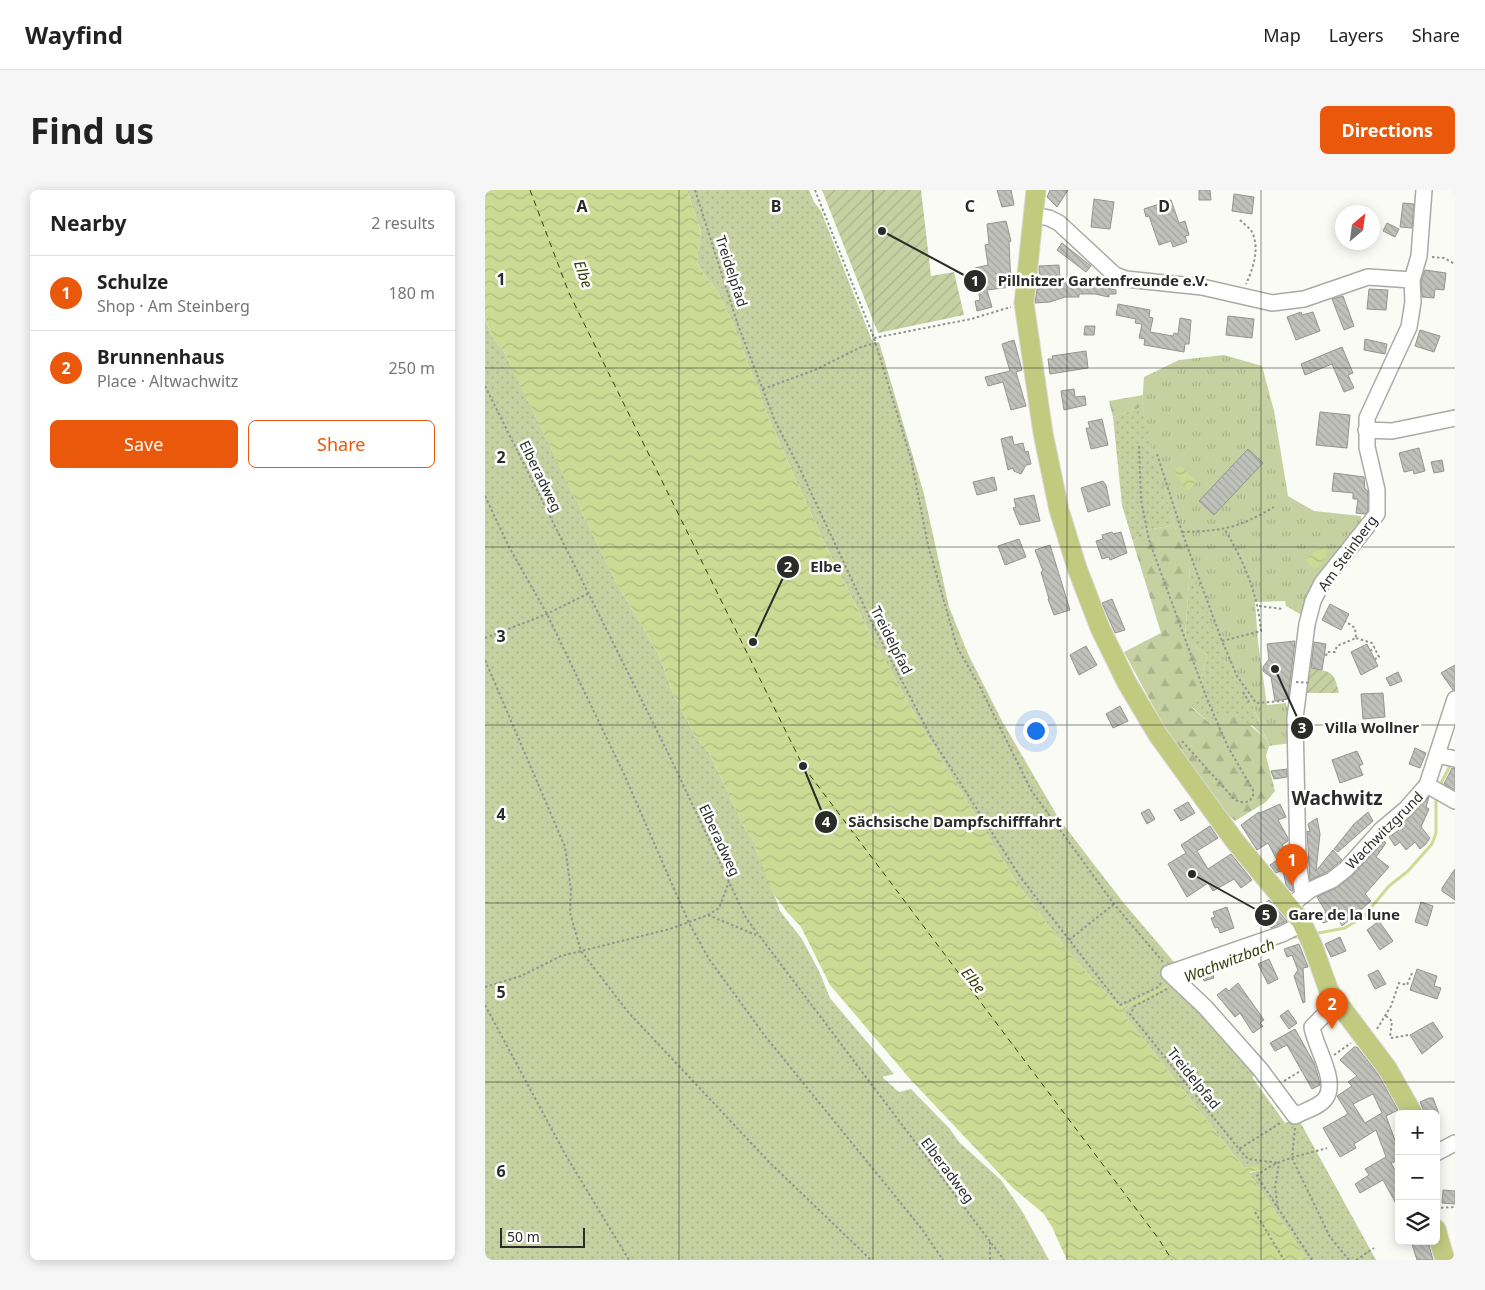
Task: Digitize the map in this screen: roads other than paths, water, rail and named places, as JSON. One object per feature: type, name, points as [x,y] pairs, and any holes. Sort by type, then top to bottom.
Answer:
[{"type":"main road","points":[[1037,190],[1024,303],[1049,471],[1077,568],[1100,628],[1127,683],[1158,735],[1234,840],[1296,901],[1329,991],[1358,1041],[1395,1080],[1411,1110]]},
{"type":"main road","points":[[1440,1243],[1445,1260]]},
{"type":"street","name":"Am Steinberg","points":[[1296,901],[1298,861],[1297,697],[1307,624],[1313,601],[1322,584],[1377,514],[1377,490],[1367,447],[1367,418],[1409,327],[1413,302],[1412,280],[1419,256],[1424,190]]},
{"type":"street","points":[[1034,215],[1049,218],[1059,223],[1115,275],[1126,279],[1202,287],[1272,303],[1304,299],[1368,277],[1412,280]]},
{"type":"street","points":[[1366,430],[1392,431],[1455,418]]},
{"type":"street","name":"Wachwitzgrund","points":[[1296,901],[1332,880],[1346,869],[1381,830],[1434,789],[1447,757],[1455,699]]},
{"type":"street","points":[[1434,789],[1455,801]]},
{"type":"street","points":[[1307,932],[1282,934],[1173,978],[1205,1007],[1260,1069],[1295,1116],[1326,1098],[1329,1090],[1325,1062],[1313,1036],[1312,1027],[1336,1003]]},
{"type":"street","points":[[1440,1150],[1455,1143]]},
{"type":"water","points":[[485,190],[687,190],[701,232],[697,259],[699,267],[718,292],[733,324],[771,424],[822,538],[870,634],[927,736],[1016,882],[1070,954],[1119,1007],[1132,1003],[1122,1012],[1244,1168],[1260,1165],[1262,1170],[1250,1172],[1250,1175],[1308,1260],[1067,1260],[1044,1214],[1013,1188],[910,1079],[830,985],[801,927],[773,893],[757,853],[755,843],[745,829],[709,753],[695,736],[671,689],[660,657],[616,582],[503,350],[493,338],[485,318]]},
{"type":"water","points":[[1180,466],[1197,482],[1188,491],[1176,475],[1175,470]]},
{"type":"water","points":[[1322,547],[1327,550],[1326,556],[1321,564],[1313,569],[1305,559]]},
{"type":"waterway","name":"Wachwitzbach","points":[[1439,787],[1451,764]]},
{"type":"waterway","name":"Wachwitzbach","points":[[1313,934],[1345,928],[1364,916],[1389,886],[1408,871],[1432,844],[1436,833],[1436,795]]},
{"type":"waterway","name":"Wachwitzbach","points":[[1288,938],[1302,936]]},
{"type":"waterway","name":"Wachwitzbach","points":[[1181,979],[1193,972]]},
{"type":"waterway","name":"Wachwitzbach","points":[[1130,1005],[1173,983]]},
{"type":"place","name":"Pillnitzer Gartenfreunde e.V.","points":[[882,231]]},
{"type":"place","name":"Elbe","points":[[753,642]]},
{"type":"place","name":"Villa Wollner","points":[[1275,669]]},
{"type":"place","name":"Sächsische Dampfschifffahrt","points":[[803,766]]},
{"type":"place","name":"Gare de la lune","points":[[1192,874]]},
{"type":"place","name":"Schulze","points":[[1292,885]]},
{"type":"place","name":"Brunnenhaus","points":[[1332,1029]]},
{"type":"district","name":"Wachwitz","points":[[1337,798]]}]
